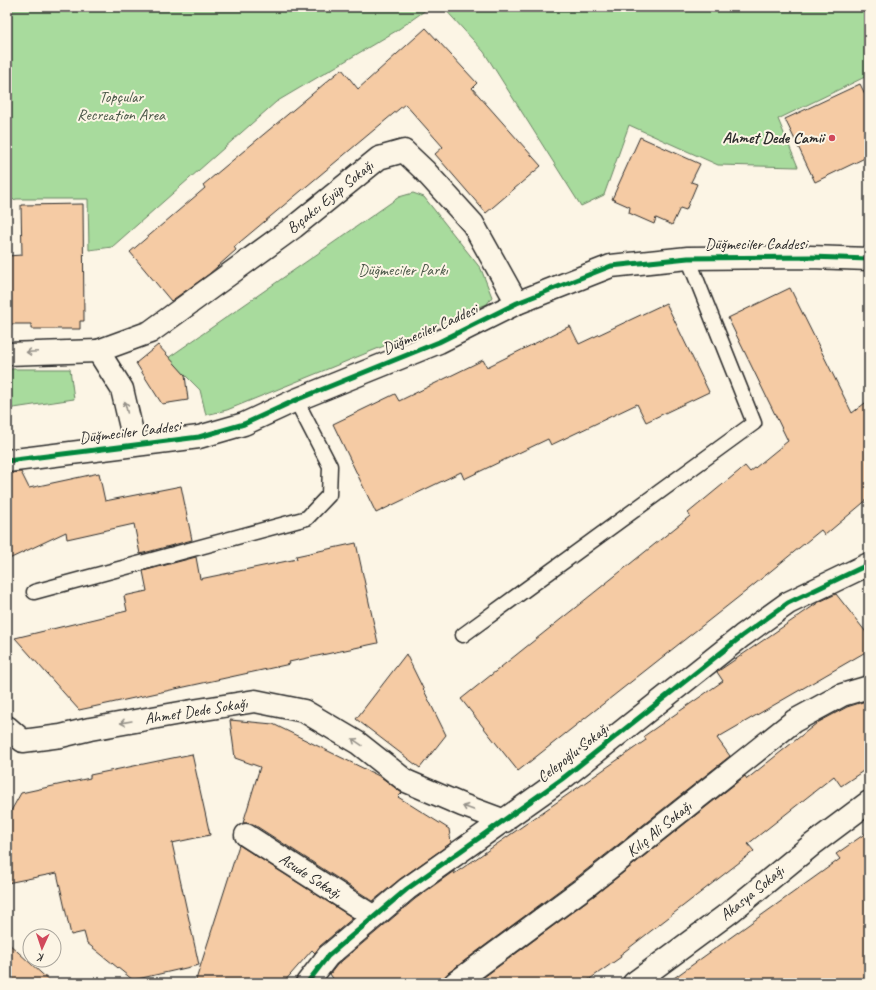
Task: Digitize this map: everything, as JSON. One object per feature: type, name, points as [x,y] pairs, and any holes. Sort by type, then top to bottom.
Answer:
[{"type":"street","name":"Bıçakcı Eyüp Sokağı","points":[[7,354],[98,350],[150,332],[294,226],[379,158],[404,151],[424,170],[473,224],[517,303]]},
{"type":"street","name":"Düğmeciler Caddesi","points":[[7,461],[199,437],[244,424],[296,400],[440,342],[517,303],[611,266],[688,258],[810,257],[869,259]]},
{"type":"street","points":[[98,350],[122,389],[135,445]]},
{"type":"street","name":"Celepoğlu Sokağı","points":[[307,983],[328,956],[408,889],[562,779],[742,636],[788,603],[869,564]]},
{"type":"street","name":"Kılıç Ali Sokağı","points":[[455,983],[588,885],[794,721],[842,695],[869,687]]},
{"type":"street","name":"Ahmet Dede Sokağı","points":[[7,727],[23,741],[61,736],[90,729],[255,701],[304,711],[358,743],[406,781],[462,805],[505,821]]},
{"type":"street","name":"Akasya Sokağı","points":[[634,983],[729,913],[813,844],[869,802]]},
{"type":"street","name":"Asude Sokağı","points":[[246,835],[374,917]]},
{"type":"lane","points":[[463,635],[754,423],[688,258]]},
{"type":"lane","points":[[34,592],[307,518],[329,495],[330,466],[296,400]]},
{"type":"green space","name":"Topçular Recreation Area","points":[[7,7],[430,7],[396,31],[276,102],[112,247],[89,250],[88,199],[17,199],[7,201]]},
{"type":"green space","points":[[443,7],[869,7],[869,75],[778,119],[798,167],[718,165],[629,125],[604,195],[581,206],[484,52]]},
{"type":"green space","name":"Düğmeciler Parkı","points":[[413,193],[424,197],[481,269],[492,297],[487,304],[227,410],[206,415],[200,390],[168,358],[399,197]]},
{"type":"green space","points":[[7,369],[70,369],[74,399],[7,409]]},
{"type":"building","points":[[426,28],[477,83],[472,88],[541,166],[486,213],[435,154],[443,147],[405,104],[234,247],[236,250],[208,275],[171,301],[130,252],[205,188],[203,185],[342,69],[358,89]]},
{"type":"building","name":"Ahmet Dede Camii","points":[[860,84],[869,102],[869,156],[815,182],[785,119]]},
{"type":"building","points":[[640,137],[700,164],[691,182],[697,184],[686,210],[680,208],[672,225],[656,218],[654,224],[629,213],[630,207],[612,199]]},
{"type":"building","points":[[83,204],[84,321],[80,321],[80,329],[31,329],[31,324],[7,324],[7,256],[22,255],[21,205]]},
{"type":"building","points":[[790,288],[852,413],[869,400],[869,498],[825,535],[821,530],[518,771],[461,699],[690,516],[688,513],[745,466],[750,472],[788,441],[728,318]]},
{"type":"building","points":[[666,303],[709,392],[646,422],[637,404],[551,445],[548,439],[464,479],[461,472],[376,513],[333,424],[395,394],[399,401],[483,360],[487,367],[570,326],[579,344]]},
{"type":"building","points":[[158,345],[185,375],[188,400],[162,404],[136,363]]},
{"type":"building","points":[[21,472],[29,488],[99,473],[105,501],[181,486],[192,540],[140,554],[134,524],[67,539],[66,532],[7,560],[7,473]]},
{"type":"building","points":[[356,543],[378,643],[289,662],[290,664],[79,710],[15,638],[127,611],[124,596],[147,591],[143,571],[196,557],[200,579],[297,559],[296,556]]},
{"type":"building","points":[[836,594],[869,636],[869,650],[717,738],[730,756],[580,875],[448,973],[444,978],[443,983],[336,983],[330,974],[337,965],[415,899],[454,871],[454,874],[646,740],[644,736],[723,681],[717,672],[819,602]]},
{"type":"building","points":[[406,654],[446,735],[420,768],[356,719]]},
{"type":"building","points":[[869,700],[869,767],[841,786],[834,776],[748,844],[754,851],[620,955],[621,957],[584,983],[476,983],[595,895],[745,776],[747,779],[817,723],[847,707]]},
{"type":"building","points":[[230,720],[273,724],[381,777],[402,793],[398,797],[449,829],[451,843],[400,879],[373,901],[253,824],[243,823],[260,767],[235,758]]},
{"type":"building","points":[[192,754],[210,835],[172,843],[199,965],[133,980],[87,943],[84,932],[71,935],[57,873],[7,883],[7,818],[21,793],[90,778],[90,775]]},
{"type":"building","points":[[869,831],[869,983],[667,983],[840,859],[836,854]]},
{"type":"building","points":[[239,845],[353,918],[320,946],[315,953],[312,950],[283,983],[195,983]]},
{"type":"building","points":[[7,942],[22,956],[22,968],[36,968],[52,983],[7,983]]},
{"type":"cycle path","points":[[7,461],[199,437],[244,424],[296,400],[439,342],[517,303],[611,266],[688,258],[810,257],[869,259]]},
{"type":"cycle path","points":[[307,983],[328,956],[407,889],[562,779],[742,636],[788,603],[869,564]]},
{"type":"place","name":"Ahmet Dede Camii","points":[[832,138]]}]
